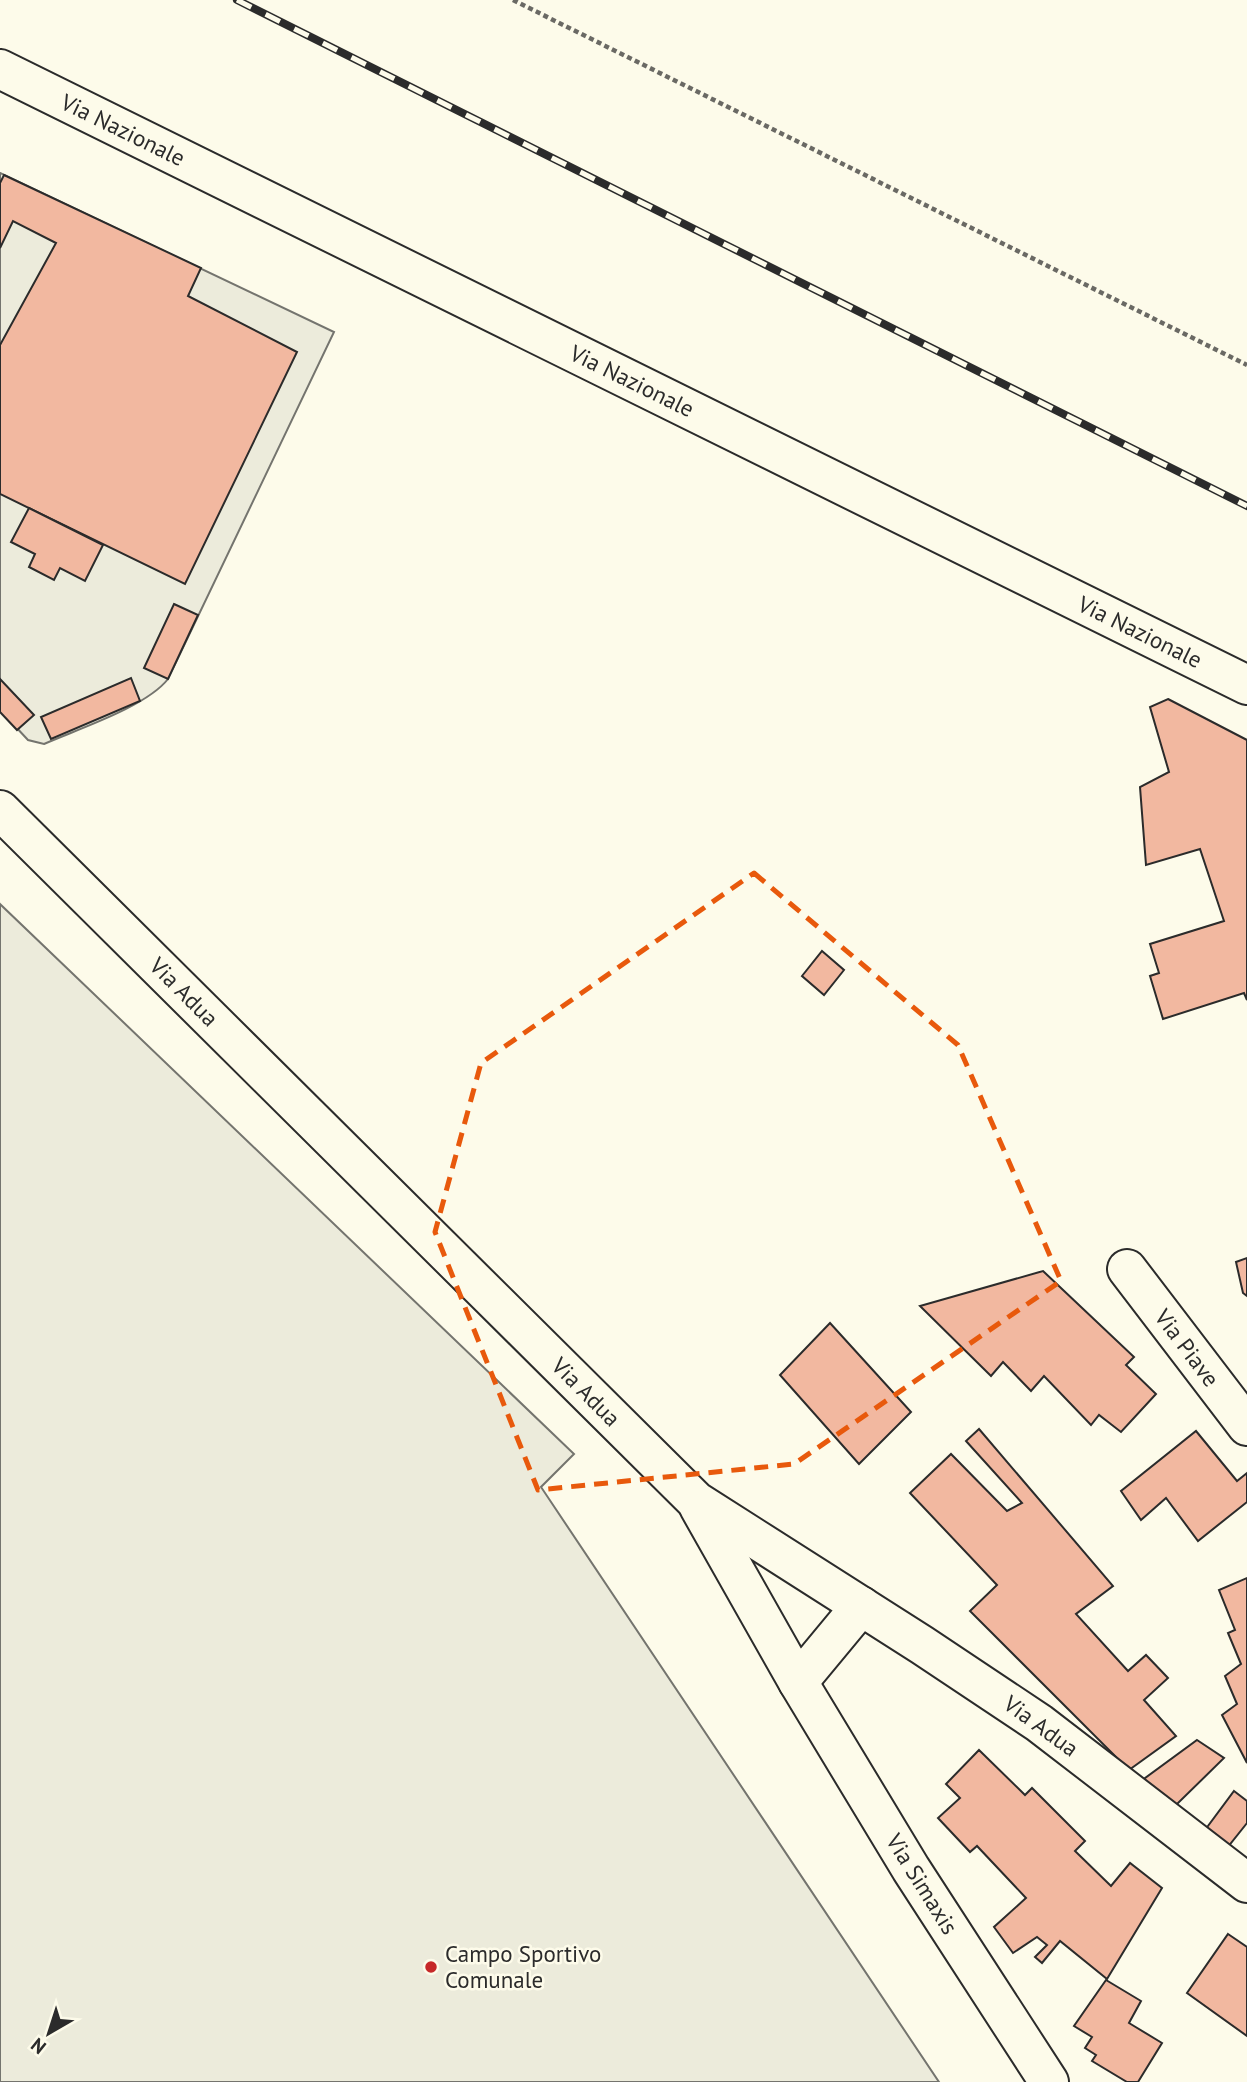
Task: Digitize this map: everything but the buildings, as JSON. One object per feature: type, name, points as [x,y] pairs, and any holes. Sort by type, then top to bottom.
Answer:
[{"type":"street","name":"Via Nazionale","points":[[8,73],[1247,685]]},
{"type":"street","name":"Via Adua","points":[[0,810],[695,1501],[1039,1723],[1247,1883]]},
{"type":"street","name":"Via Piave","points":[[1127,1269],[1247,1426]]},
{"type":"street","name":"Via Simaxis","points":[[695,1501],[911,1869],[1049,2082]]},
{"type":"street","points":[[799,1682],[861,1606]]},
{"type":"path","points":[[513,0],[1247,365]]},
{"type":"highlighted area","points":[[754,873],[958,1045],[1061,1281],[794,1464],[538,1490],[435,1232],[481,1063]]},
{"type":"shaded area","points":[[0,173],[334,332],[168,679],[158,689],[128,708],[44,744],[28,740],[0,710]]},
{"type":"shaded area","points":[[0,904],[574,1454],[541,1487],[939,2082],[0,2082]]},
{"type":"railway","points":[[237,0],[1247,506]]},
{"type":"place","name":"Campo Sportivo Comunale","points":[[431,1967]]}]
